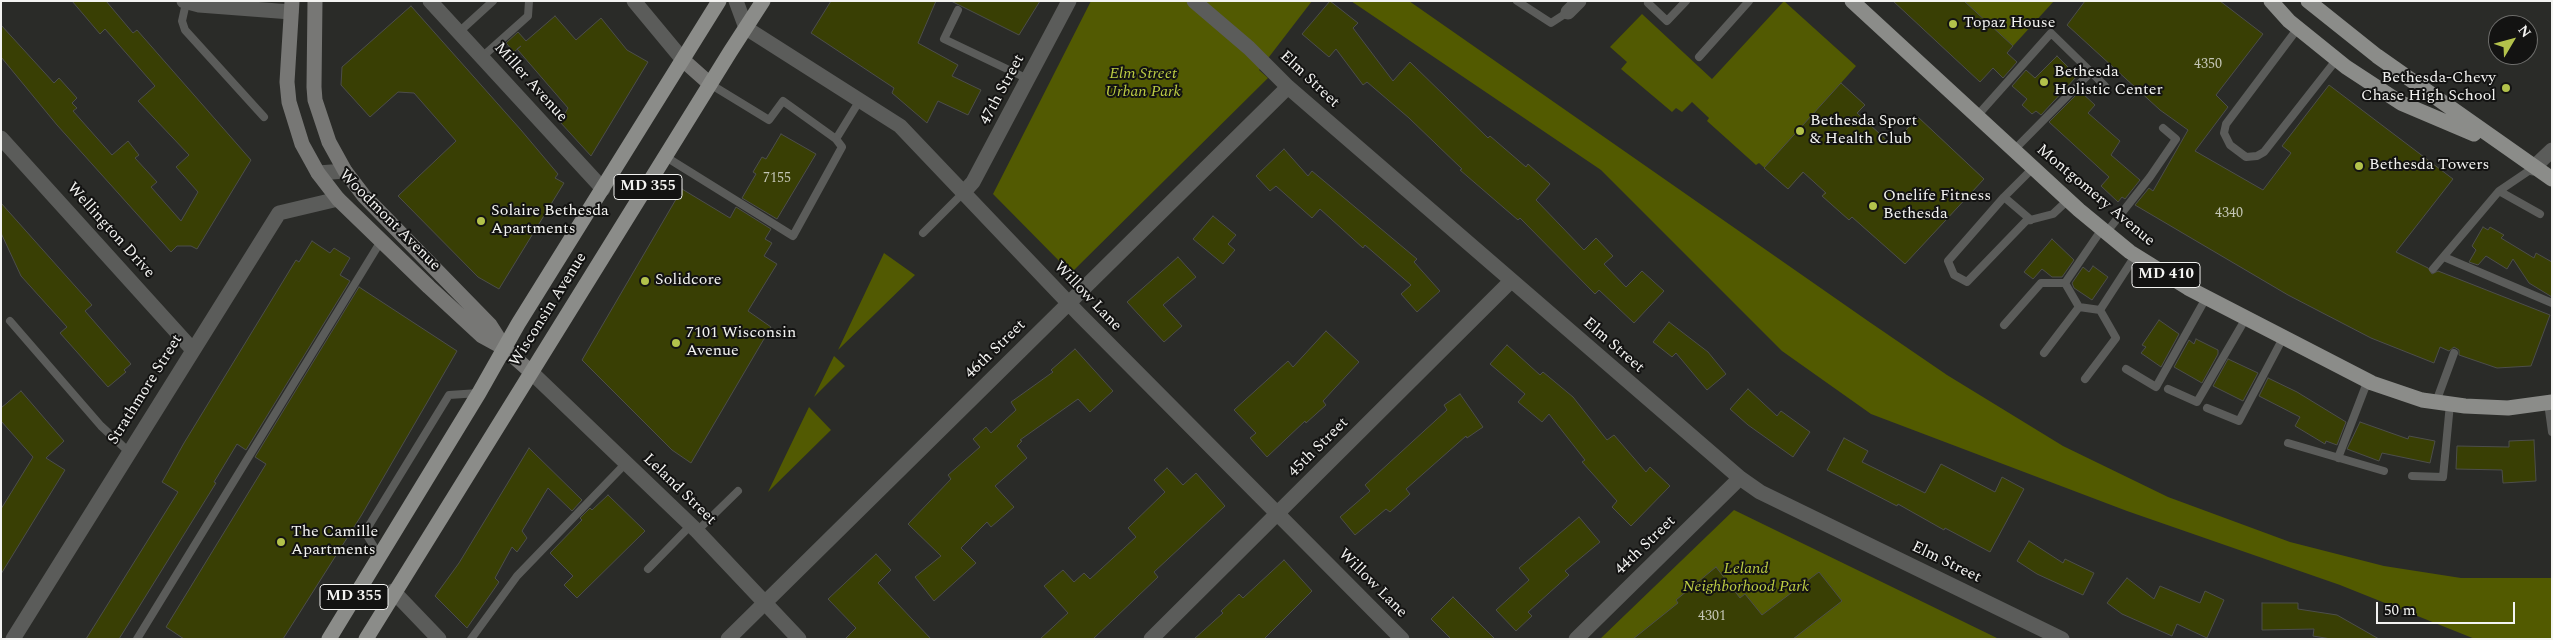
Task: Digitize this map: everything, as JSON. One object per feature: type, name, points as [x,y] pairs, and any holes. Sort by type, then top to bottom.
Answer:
[{"type":"main road","name":"Wisconsin Avenue","points":[[329,639],[378,554],[719,1]]},
{"type":"main road","name":"Wisconsin Avenue","points":[[366,639],[394,591],[763,1]]},
{"type":"main road","name":"Montgomery Avenue","points":[[1852,1],[2104,231],[2135,256],[2206,298],[2368,380],[2422,400],[2508,408],[2550,403]]},
{"type":"main road","points":[[2271,1],[2298,28],[2336,60],[2401,103],[2499,144]]},
{"type":"main road","points":[[2308,1],[2377,56],[2533,168],[2552,179]]},
{"type":"street","name":"Woodmont Avenue","points":[[315,1],[315,100],[329,142],[345,171],[364,196],[490,325],[504,348]]},
{"type":"street","name":"Miller Avenue","points":[[430,1],[603,189]]},
{"type":"street","points":[[634,1],[683,60],[710,84]]},
{"type":"street","points":[[736,1],[746,28]]},
{"type":"street","name":"47th Street","points":[[964,192],[973,182],[1069,1]]},
{"type":"street","name":"Elm Street","points":[[1194,1],[1255,54],[1288,87],[1740,478],[1760,492],[2062,639]]},
{"type":"street","points":[[1568,12],[1579,1]]},
{"type":"street","points":[[185,2],[292,6]]},
{"type":"street","name":"Woodmont Avenue","points":[[292,6],[287,82],[290,102],[302,144],[318,173],[338,199],[482,336],[504,348],[531,372]]},
{"type":"street","name":"Willow Lane","points":[[746,28],[900,126],[1068,303],[1402,639]]},
{"type":"street","name":"46th Street","points":[[728,639],[1288,87]]},
{"type":"street","name":"Wellington Drive","points":[[1,138],[192,349]]},
{"type":"street","points":[[2533,168],[2552,150]]},
{"type":"street","points":[[318,173],[345,171]]},
{"type":"street","name":"Strathmore Street","points":[[14,639],[128,452],[278,213],[338,199]]},
{"type":"street","name":"45th Street","points":[[1151,639],[1511,281]]},
{"type":"street","name":"Leland Street","points":[[531,372],[694,528],[799,639]]},
{"type":"street","name":"44th Street","points":[[1576,639],[1740,478]]},
{"type":"street","points":[[394,591],[440,639]]},
{"type":"lane","points":[[459,32],[493,1]]},
{"type":"lane","points":[[482,57],[528,16],[529,1]]},
{"type":"lane","points":[[1517,1],[1551,23],[1568,12]]},
{"type":"lane","points":[[1648,3],[1667,21],[1686,1]]},
{"type":"lane","points":[[1699,57],[1749,1]]},
{"type":"lane","points":[[185,2],[182,21],[185,30],[264,117]]},
{"type":"lane","points":[[958,10],[944,39],[1028,79]]},
{"type":"lane","points":[[2298,28],[2226,124],[2224,133],[2230,145],[2246,157],[2257,156],[2264,152],[2336,60]]},
{"type":"lane","points":[[1976,116],[2051,33],[2105,86]]},
{"type":"lane","points":[[2014,150],[2091,72]]},
{"type":"lane","points":[[666,157],[793,236],[842,147],[836,139],[783,101],[769,120],[710,84]]},
{"type":"lane","points":[[836,139],[860,100]]},
{"type":"lane","points":[[2065,283],[2104,231],[2150,177],[2176,139],[2162,128]]},
{"type":"lane","points":[[2034,168],[2004,197],[1948,261],[1954,275],[1967,282],[2026,221],[2053,214],[2068,200]]},
{"type":"lane","points":[[2433,269],[2499,191],[2533,168]]},
{"type":"lane","points":[[2499,191],[2540,214]]},
{"type":"lane","points":[[923,233],[964,192]]},
{"type":"lane","points":[[2004,197],[2031,220]]},
{"type":"lane","points":[[137,639],[381,241]]},
{"type":"lane","points":[[2100,310],[2135,256]]},
{"type":"lane","points":[[2444,257],[2552,303]]},
{"type":"lane","points":[[2004,325],[2041,283],[2065,283]]},
{"type":"lane","points":[[2065,283],[2079,307]]},
{"type":"lane","points":[[2126,368],[2156,386],[2206,298]]},
{"type":"lane","points":[[2079,307],[2100,310]]},
{"type":"lane","points":[[2044,353],[2079,307]]},
{"type":"lane","points":[[2085,379],[2116,338],[2100,310]]},
{"type":"lane","points":[[2168,389],[2197,402],[2246,318]]},
{"type":"lane","points":[[10,321],[101,426],[128,452]]},
{"type":"lane","points":[[2207,408],[2239,421],[2283,338]]},
{"type":"lane","points":[[2412,476],[2443,477],[2443,403],[2454,353]]},
{"type":"lane","points":[[2338,458],[2368,380]]},
{"type":"lane","points":[[378,554],[365,532],[449,395],[479,393]]},
{"type":"lane","points":[[2550,403],[2552,432]]},
{"type":"lane","points":[[2288,443],[2384,471]]},
{"type":"lane","points":[[471,639],[517,576],[626,463]]},
{"type":"lane","points":[[648,569],[738,491]]},
{"type":"green space","name":"Elm Street Urban Park","points":[[1091,1],[1312,1],[1259,70],[1268,78],[1071,273],[993,194]]},
{"type":"green space","points":[[1351,1],[1409,1],[1947,375],[2063,446],[2168,497],[2290,542],[2384,566],[2461,578],[2552,578],[2552,639],[2475,639],[2340,585],[2127,511],[1871,414],[1782,351],[1601,170]]},
{"type":"green space","name":"Bethesda Sport & Health Club","points":[[1784,1],[1856,66],[1841,83],[1865,105],[1857,114],[1891,145],[1918,117],[1984,179],[1905,264],[1852,217],[1849,220],[1822,196],[1825,192],[1804,172],[1788,189],[1759,163],[1756,165],[1707,121],[1709,118],[1692,102],[1682,112],[1676,108],[1672,112],[1621,69],[1627,62],[1610,47],[1642,14],[1712,79]]},
{"type":"green space","points":[[1964,1],[2054,1],[2013,46]]},
{"type":"green space","points":[[884,253],[915,275],[838,350]]},
{"type":"green space","points":[[834,356],[845,366],[814,397]]},
{"type":"green space","points":[[809,407],[831,430],[768,492]]},
{"type":"green space","name":"Leland Neighborhood Park","points":[[1734,510],[1999,639],[1600,639]]},
{"type":"building","points":[[72,1],[106,1],[133,33],[137,30],[251,160],[197,249],[191,246],[177,246],[171,252],[57,125],[1,57],[1,25],[54,83],[59,78],[77,98],[72,103],[77,108],[73,111],[112,155],[128,141],[139,155],[135,158],[157,182],[151,187],[181,221],[198,192],[176,167],[189,155],[138,101],[155,86],[105,29],[100,34]]},
{"type":"building","points":[[831,1],[936,1],[918,43],[958,65],[952,76],[981,90],[968,115],[938,101],[927,123],[892,93],[894,88],[811,33]]},
{"type":"building","points":[[951,1],[1040,1],[1019,35]]},
{"type":"building","points":[[1330,1],[1358,23],[1353,28],[1393,81],[1410,62],[1488,138],[1490,136],[1526,167],[1528,164],[1550,184],[1536,200],[1584,250],[1596,238],[1613,256],[1604,264],[1626,287],[1642,271],[1664,291],[1634,323],[1599,290],[1595,294],[1520,218],[1518,220],[1460,170],[1462,169],[1409,118],[1367,82],[1363,85],[1336,49],[1329,57],[1302,34]]},
{"type":"building","name":"Topaz House","points":[[1893,1],[1964,1],[2013,46],[2007,53],[2017,62],[2003,78],[1993,68],[1980,82]]},
{"type":"building","points":[[2085,1],[2220,1],[2263,34],[2216,95],[2228,107],[2195,151],[2263,190],[2291,153],[2282,146],[2329,85],[2453,179],[2396,252],[2428,268],[2432,274],[2438,271],[2550,315],[2531,366],[2497,368],[2459,355],[2459,350],[2454,347],[2449,351],[2440,347],[2434,363],[2371,338],[2288,295],[2135,205],[2149,188],[2153,191],[2188,130],[2160,110],[2067,25]]},
{"type":"building","points":[[411,6],[558,174],[555,178],[564,183],[499,289],[478,277],[398,196],[456,141],[414,93],[398,92],[370,117],[341,85],[342,67]]},
{"type":"building","points":[[555,16],[576,40],[601,18],[627,50],[648,62],[591,156],[560,122],[568,108],[517,49],[514,52],[506,43],[518,32],[526,41]]},
{"type":"building","name":"Bethesda Holistic Center","points":[[2057,56],[2077,76],[2041,115],[2036,111],[2032,114],[2022,105],[2027,99],[2012,86],[2026,70],[2035,78]]},
{"type":"building","points":[[1841,83],[1865,105],[1857,113],[1892,145],[1918,117],[1984,179],[1905,264],[1852,217],[1849,220],[1822,196],[1826,193],[1803,172],[1788,189],[1764,168]]},
{"type":"building","points":[[2080,91],[2095,105],[2088,113],[2120,141],[2111,155],[2140,180],[2125,199],[2122,197],[2118,202],[2101,186],[2109,177],[2049,122]]},
{"type":"building","points":[[781,134],[816,154],[777,219],[742,198],[756,174],[753,172],[762,157],[766,159]]},
{"type":"building","points":[[1284,149],[1308,176],[1312,171],[1417,259],[1414,262],[1440,291],[1417,312],[1401,294],[1411,285],[1365,245],[1363,248],[1320,209],[1312,218],[1276,186],[1270,191],[1256,176]]},
{"type":"building","name":"7101 Wisconsin Avenue","points":[[682,189],[730,218],[736,207],[771,229],[765,239],[772,243],[764,256],[777,264],[748,311],[771,327],[691,463],[672,450],[582,360]]},
{"type":"building","points":[[1,203],[92,305],[85,311],[131,364],[124,370],[126,372],[108,387],[60,333],[67,327],[21,276],[1,233]]},
{"type":"building","points":[[1213,216],[1236,235],[1228,244],[1235,250],[1223,264],[1193,239]]},
{"type":"building","points":[[2483,227],[2488,230],[2490,227],[2504,235],[2501,238],[2534,258],[2536,253],[2552,262],[2552,297],[2529,283],[2513,259],[2507,269],[2486,256],[2478,265],[2469,262],[2476,250],[2472,246]]},
{"type":"building","points":[[2052,239],[2074,260],[2062,277],[2052,277],[2042,269],[2033,279],[2024,272]]},
{"type":"building","points":[[312,241],[330,253],[334,248],[350,258],[340,275],[350,281],[246,450],[237,444],[214,482],[216,483],[119,639],[86,639],[178,492],[162,482],[184,443],[296,260],[299,262]]},
{"type":"building","points":[[1178,257],[1196,277],[1163,305],[1182,326],[1164,342],[1127,302]]},
{"type":"building","points":[[2093,266],[2108,277],[2092,300],[2074,288],[2072,283],[2083,267],[2089,272]]},
{"type":"building","points":[[359,287],[457,351],[361,516],[283,639],[184,639],[166,627],[266,464],[255,457]]},
{"type":"building","points":[[2159,320],[2179,334],[2161,367],[2141,353],[2146,347],[2142,345]]},
{"type":"building","points":[[1669,322],[1708,352],[1726,374],[1707,390],[1676,353],[1672,357],[1653,342]]},
{"type":"building","points":[[1326,331],[1359,362],[1323,401],[1326,405],[1306,423],[1305,421],[1267,457],[1250,438],[1256,433],[1234,410],[1288,361],[1293,367]]},
{"type":"building","points":[[2196,339],[2218,350],[2218,354],[2202,383],[2174,367],[2189,340],[2194,344]]},
{"type":"building","points":[[1507,345],[1540,375],[1543,372],[1573,397],[1607,440],[1614,435],[1646,472],[1650,467],[1670,486],[1631,526],[1612,507],[1617,501],[1582,462],[1585,460],[1549,414],[1542,422],[1518,402],[1525,394],[1490,364]]},
{"type":"building","points":[[1075,349],[1113,391],[1090,412],[1078,399],[1020,440],[1022,441],[1017,446],[1027,458],[995,486],[1014,507],[991,527],[987,522],[961,548],[976,563],[934,601],[915,577],[941,556],[908,524],[951,479],[948,475],[980,447],[973,439],[986,427],[991,433],[1016,410],[1011,402],[1053,372],[1051,370]]},
{"type":"building","points":[[2228,359],[2258,373],[2243,401],[2213,386]]},
{"type":"building","points":[[2268,378],[2297,392],[2346,422],[2337,445],[2326,441],[2325,444],[2295,426],[2300,417],[2259,396]]},
{"type":"building","points":[[1748,389],[1777,416],[1781,411],[1810,432],[1793,457],[1748,425],[1730,409]]},
{"type":"building","points":[[21,391],[64,441],[46,458],[65,470],[1,574],[1,509],[33,457],[1,421],[1,408]]},
{"type":"building","points":[[1460,394],[1483,427],[1467,438],[1466,436],[1406,489],[1410,494],[1390,512],[1386,509],[1355,535],[1340,517],[1370,491],[1365,485],[1447,410],[1444,405]]},
{"type":"building","points":[[2360,422],[2408,439],[2409,436],[2435,441],[2430,463],[2382,453],[2379,461],[2347,449]]},
{"type":"building","points":[[1844,438],[1868,451],[1862,462],[1925,493],[1941,464],[1995,492],[2002,477],[2024,489],[1990,552],[1945,528],[1944,530],[1898,504],[1897,506],[1827,470]]},
{"type":"building","points":[[2534,440],[2536,481],[2503,483],[2502,470],[2456,469],[2457,446],[2509,447],[2509,441]]},
{"type":"building","points":[[529,448],[582,500],[572,511],[548,488],[522,531],[527,538],[517,552],[512,547],[495,578],[499,582],[467,628],[435,596],[459,563]]},
{"type":"building","points":[[1167,468],[1183,485],[1196,473],[1225,506],[1154,572],[1158,577],[1093,639],[1040,639],[1068,613],[1044,586],[1063,570],[1074,582],[1084,573],[1090,579],[1136,537],[1128,528],[1165,492],[1154,480]]},
{"type":"building","points":[[608,495],[645,531],[577,598],[564,585],[573,576],[550,553],[582,520],[580,518],[590,508],[592,510]]},
{"type":"building","points":[[1579,517],[1600,542],[1565,571],[1569,575],[1528,612],[1532,616],[1516,631],[1496,610],[1529,580],[1519,568]]},
{"type":"building","points":[[2029,541],[2063,563],[2065,559],[2094,573],[2083,595],[2037,574],[2017,561]]},
{"type":"building","points":[[876,554],[891,570],[878,583],[931,639],[845,639],[856,628],[828,599]]},
{"type":"building","points":[[1284,560],[1312,591],[1264,639],[1194,639],[1223,613],[1221,611],[1239,594],[1243,598]]},
{"type":"building","points":[[1716,567],[1740,598],[1745,594],[1762,615],[1819,572],[1842,601],[1793,639],[1633,639],[1678,603],[1676,600]]},
{"type":"building","points":[[2127,578],[2154,599],[2160,586],[2200,603],[2205,591],[2224,600],[2207,638],[2177,624],[2172,636],[2122,614],[2107,603]]},
{"type":"building","points":[[1453,597],[1495,639],[1451,639],[1431,619]]},
{"type":"building","points":[[2262,603],[2298,603],[2298,609],[2337,615],[2379,639],[2331,639],[2313,636],[2314,629],[2262,630]]},
{"type":"place","name":"Topaz House","points":[[1953,24]]},
{"type":"place","name":"Bethesda Holistic Center","points":[[2044,82]]},
{"type":"place","name":"Bethesda-Chevy Chase High School","points":[[2506,88]]},
{"type":"place","name":"Bethesda Sport & Health Club","points":[[1800,131]]},
{"type":"place","name":"Bethesda Towers","points":[[2359,166]]},
{"type":"place","name":"Onelife Fitness Bethesda","points":[[1873,206]]},
{"type":"place","name":"Solaire Bethesda Apartments","points":[[481,221]]},
{"type":"place","name":"Solidcore","points":[[645,281]]},
{"type":"place","name":"7101 Wisconsin Avenue","points":[[676,343]]},
{"type":"place","name":"The Camille Apartments","points":[[281,542]]}]
